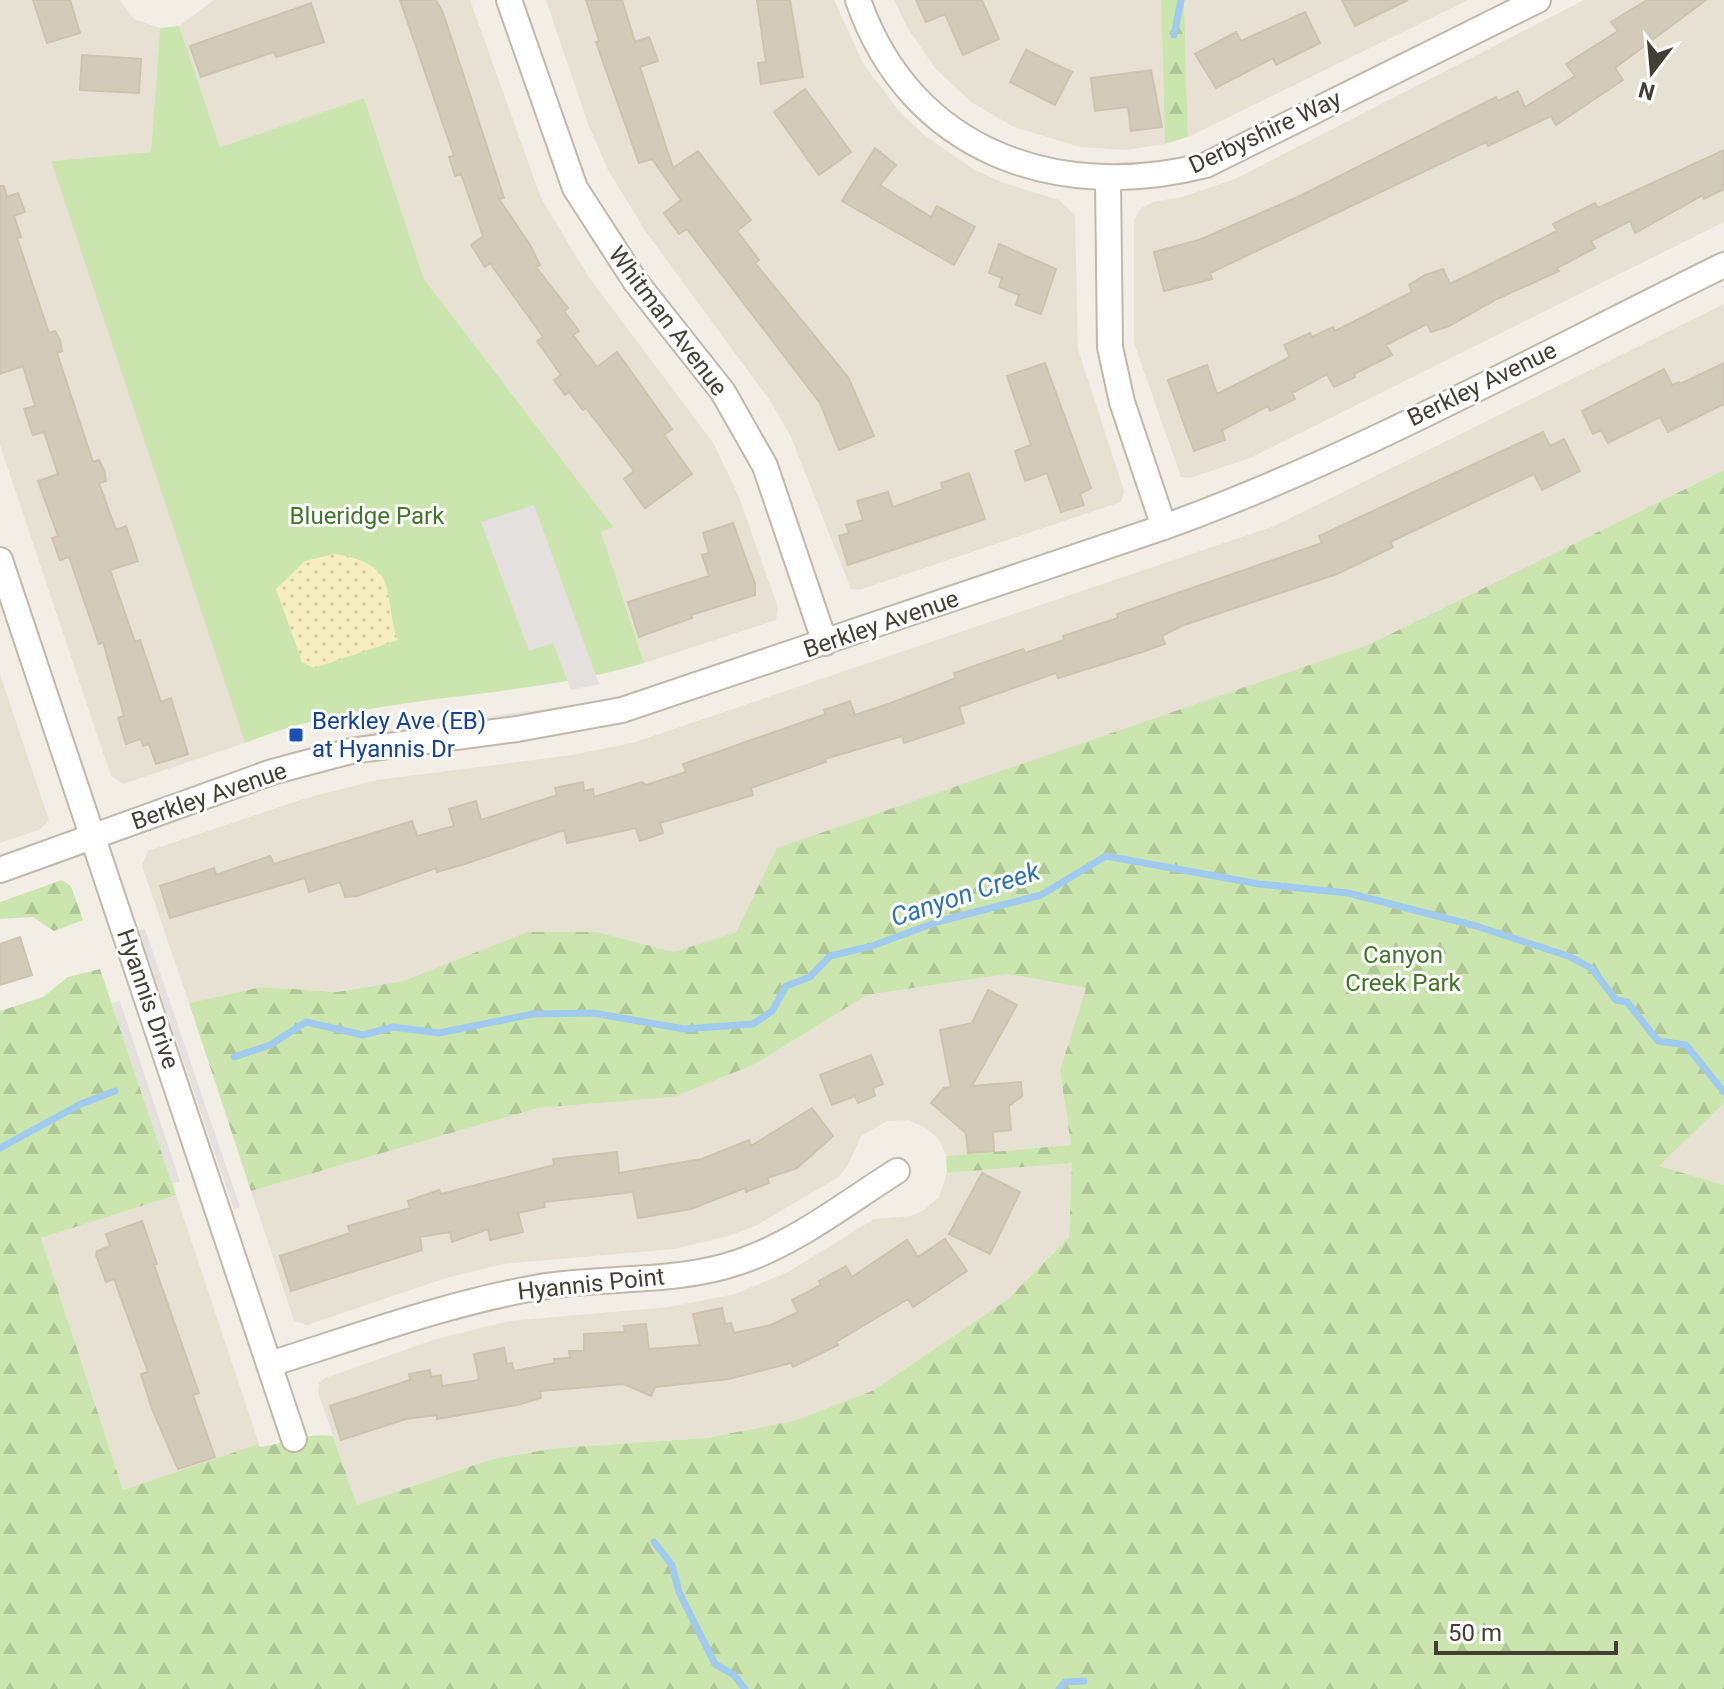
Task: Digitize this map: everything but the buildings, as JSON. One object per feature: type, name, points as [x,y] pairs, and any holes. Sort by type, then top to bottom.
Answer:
[{"type":"street","name":"Whitman Avenue","points":[[509,0],[575,188],[635,281],[723,392],[765,466],[825,643]]},
{"type":"street","name":"Derbyshire Way","points":[[858,0],[873,36],[894,68],[920,101],[953,130],[991,154],[1033,170],[1108,180],[1165,175],[1206,165],[1538,0]]},
{"type":"street","points":[[1108,180],[1110,347],[1122,402],[1164,527]]},
{"type":"street","name":"Berkley Avenue","points":[[0,870],[272,772],[351,751],[517,729],[622,710],[1164,527],[1252,496],[1338,456],[1724,265]]},
{"type":"street","name":"Hyannis Drive","points":[[0,560],[294,1439]]},
{"type":"street","name":"Hyannis Point","points":[[270,1364],[493,1295],[545,1286],[695,1274],[739,1262],[783,1243],[897,1171]]},
{"type":"shaded area","points":[[0,0],[119,0],[134,19],[160,28],[151,152],[51,161],[245,743],[123,784],[111,776],[0,445]]},
{"type":"shaded area","points":[[214,0],[470,0],[541,198],[588,276],[714,444],[739,497],[778,608],[776,620],[644,663],[601,532],[612,527],[424,279],[364,98],[220,147],[179,26]]},
{"type":"shaded area","points":[[546,0],[834,0],[864,65],[900,112],[923,134],[973,169],[1001,182],[1059,200],[1075,215],[1078,349],[1124,491],[1121,502],[859,590],[851,589],[791,437],[771,402],[646,232],[608,170],[588,124]]},
{"type":"shaded area","points":[[894,0],[1161,0],[1165,144],[1126,150],[1080,147],[1014,127],[971,102],[935,68],[907,27]]},
{"type":"shaded area","points":[[1184,0],[1468,0],[1188,137]]},
{"type":"shaded area","points":[[1584,0],[1724,0],[1724,222],[1250,458],[1190,478],[1181,477],[1134,343],[1134,221],[1140,209],[1153,202],[1182,197],[1235,179]]},
{"type":"shaded area","points":[[1724,304],[1724,470],[1370,644],[778,848],[736,932],[674,952],[597,932],[527,932],[403,981],[337,992],[262,987],[189,1003],[142,866],[148,851],[303,799],[377,780],[572,755],[632,743],[1274,526]]},
{"type":"shaded area","points":[[534,505],[599,684],[571,690],[553,643],[529,651],[481,522]]},
{"type":"shaded area","points":[[0,674],[49,820],[41,829],[0,843]]},
{"type":"shaded area","points":[[560,707],[561,712],[334,746],[333,741],[386,730]]},
{"type":"shaded area","points":[[145,929],[240,1207],[234,1209],[139,931]]},
{"type":"shaded area","points":[[1007,974],[1086,988],[1060,1070],[1071,1145],[947,1156],[938,1139],[926,1128],[908,1120],[887,1121],[861,1136],[847,1167],[837,1178],[755,1226],[729,1236],[674,1249],[503,1264],[446,1278],[307,1325],[294,1321],[251,1191],[538,1108],[674,1097],[755,1064],[867,995]]},
{"type":"shaded area","points":[[120,1001],[180,1181],[172,1184],[112,1004]]},
{"type":"shaded area","points":[[1724,1103],[1724,1185],[1658,1166]]},
{"type":"shaded area","points":[[1073,1163],[1069,1237],[1007,1300],[872,1391],[793,1421],[706,1438],[557,1448],[492,1459],[357,1505],[318,1392],[319,1383],[325,1378],[433,1340],[509,1321],[669,1307],[735,1294],[788,1272],[874,1219],[910,1216],[924,1210],[939,1197],[947,1173]]},
{"type":"shaded area","points":[[176,1195],[259,1444],[123,1490],[41,1238]]},
{"type":"green space","points":[[1161,0],[1184,0],[1188,137],[1165,144]]},
{"type":"green space","name":"Blueridge Park","points":[[179,26],[220,147],[364,98],[424,279],[613,527],[601,532],[644,663],[545,685],[343,714],[245,743],[51,161],[151,152],[160,28]]},
{"type":"green space","name":"Canyon Creek Park","points":[[1724,470],[1724,1103],[1659,1166],[1724,1185],[1724,1689],[0,1689],[0,1011],[43,997],[68,977],[100,969],[176,1195],[41,1238],[123,1490],[258,1444],[260,1447],[324,1435],[333,1436],[357,1505],[492,1459],[557,1448],[706,1438],[793,1421],[872,1391],[1007,1300],[1069,1237],[1072,1163],[947,1173],[946,1156],[1071,1145],[1060,1070],[1086,988],[1007,974],[867,995],[755,1064],[674,1097],[538,1108],[251,1191],[189,1003],[262,987],[337,992],[403,981],[527,932],[597,932],[674,952],[736,932],[777,848],[1370,644]]},
{"type":"green space","points":[[62,880],[71,886],[83,920],[54,931],[33,917],[0,919],[0,902]]},
{"type":"sand","points":[[335,554],[356,559],[380,574],[389,595],[398,640],[314,668],[302,662],[276,589],[305,561]]},
{"type":"waterway","points":[[1174,35],[1181,0]]},
{"type":"waterway","name":"Canyon Creek","points":[[234,1057],[270,1045],[306,1022],[363,1035],[393,1027],[439,1033],[533,1014],[593,1013],[684,1029],[753,1024],[772,1011],[786,986],[810,977],[830,956],[872,946],[937,922],[1041,895],[1106,856],[1259,884],[1348,893],[1476,926],[1571,957],[1592,969],[1616,1000],[1627,1002],[1658,1041],[1686,1045],[1724,1092]]},
{"type":"waterway","name":"Canyon Creek","points":[[0,1148],[81,1104],[115,1091]]},
{"type":"waterway","points":[[654,1542],[672,1565],[679,1592],[715,1664],[734,1675],[745,1689]]},
{"type":"waterway","points":[[1059,1689],[1065,1682],[1084,1681]]},
{"type":"place","name":"Berkley Ave (EB) at Hyannis Dr","points":[[296,735]]}]
